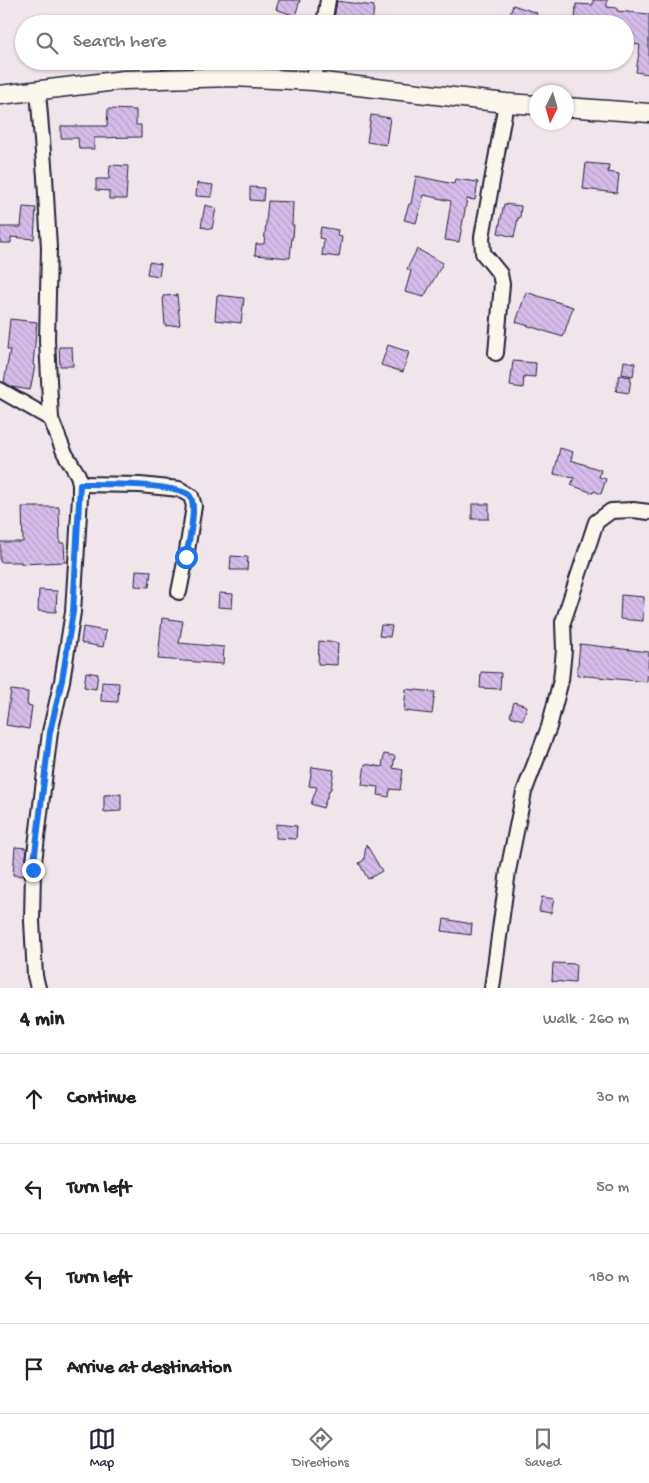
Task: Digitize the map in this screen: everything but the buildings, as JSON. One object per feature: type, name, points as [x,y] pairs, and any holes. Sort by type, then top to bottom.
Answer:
[{"type":"main road","points":[[0,95],[124,80],[234,77],[314,81],[529,105]]},
{"type":"main road","points":[[574,108],[649,113]]},
{"type":"street","points":[[326,15],[328,0]]},
{"type":"street","points":[[314,81],[316,70]]},
{"type":"street","points":[[38,91],[49,248],[47,340],[51,419],[64,452],[78,475],[80,484],[73,612],[62,680],[50,732],[33,870],[32,921],[35,976],[38,988]]},
{"type":"street","points":[[496,353],[502,284],[500,274],[483,253],[482,237],[506,103]]},
{"type":"street","points":[[0,390],[51,419]]},
{"type":"street","points":[[80,484],[140,485],[180,489],[191,496],[194,506],[179,592]]},
{"type":"street","points":[[492,988],[508,871],[524,792],[549,727],[561,680],[564,650],[563,622],[596,522],[611,511],[632,510],[649,512]]},
{"type":"route","points":[[33,870],[50,732],[62,680],[73,612],[80,484],[140,485],[180,489],[191,496],[194,506],[186,557]]}]
